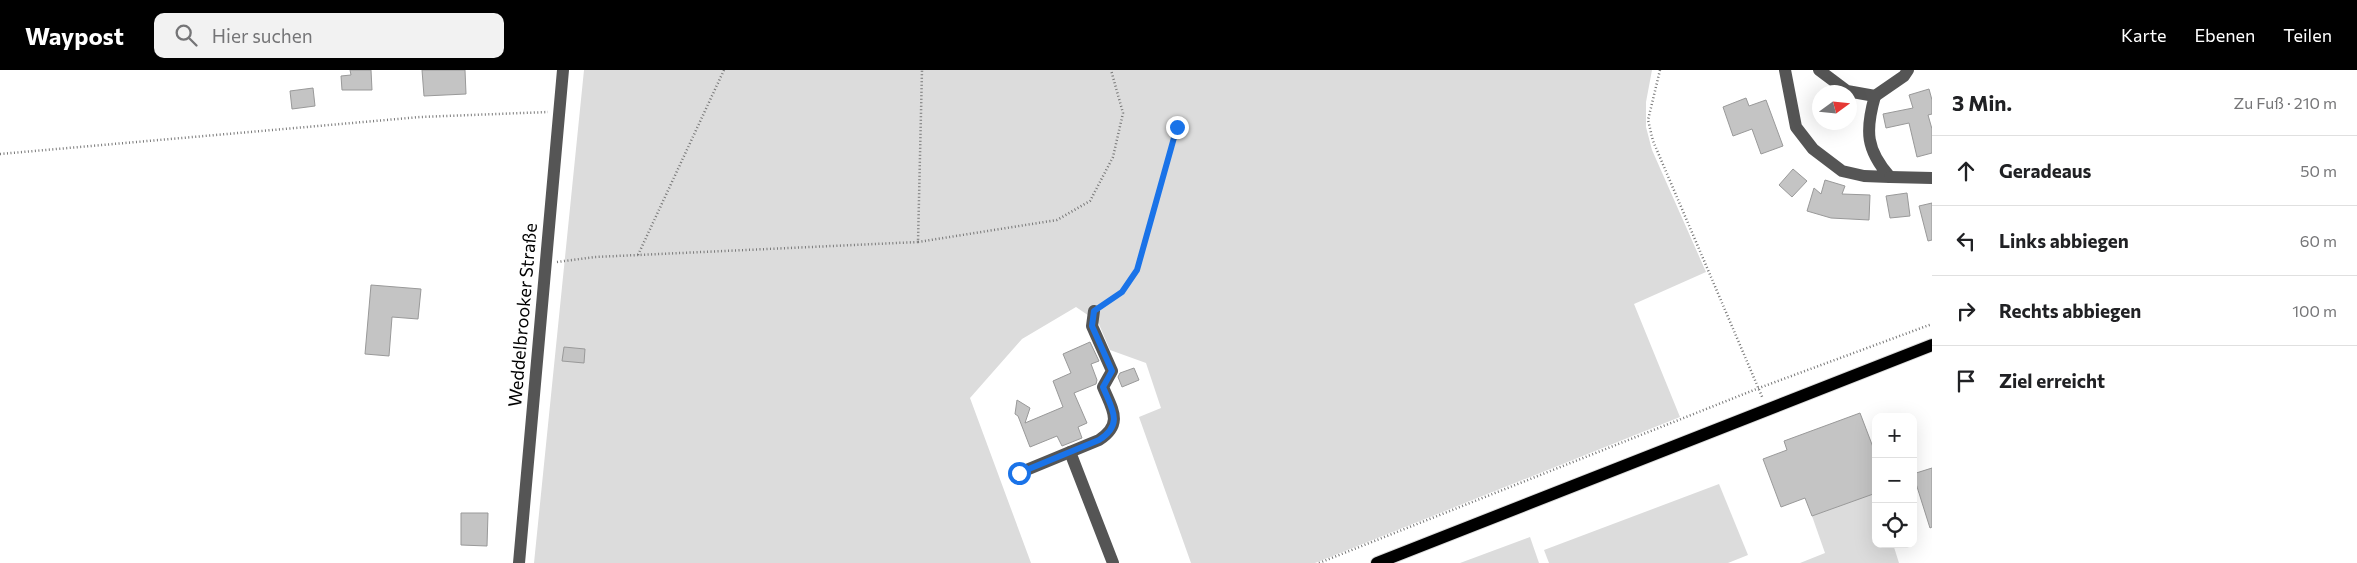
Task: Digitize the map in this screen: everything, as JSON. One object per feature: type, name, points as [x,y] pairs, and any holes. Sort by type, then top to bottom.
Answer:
[{"type":"main road","points":[[1377,563],[1767,408],[1932,345]]},
{"type":"street","name":"Weddelbrooker Straße","points":[[519,563],[563,70]]},
{"type":"street","points":[[1785,70],[1796,127],[1813,149],[1842,171],[1864,176],[1932,178]]},
{"type":"street","points":[[1819,70],[1847,92],[1875,96]]},
{"type":"street","points":[[1890,177],[1876,162],[1869,139],[1871,112],[1875,96],[1904,76],[1908,70]]},
{"type":"street","points":[[1019,473],[1104,437],[1114,425],[1114,414],[1103,387],[1112,371],[1092,326],[1094,311]]},
{"type":"street","points":[[1070,452],[1113,563]]},
{"type":"path","points":[[638,255],[724,70]]},
{"type":"path","points":[[918,242],[922,70]]},
{"type":"path","points":[[546,263],[595,257],[918,242],[1057,220],[1090,201],[1113,157],[1123,113],[1111,70]]},
{"type":"path","points":[[1660,70],[1648,120],[1653,141],[1767,408]]},
{"type":"path","points":[[0,154],[420,117],[560,112]]},
{"type":"path","points":[[1094,311],[1122,292],[1137,270],[1177,127]]},
{"type":"path","points":[[1319,563],[1759,388],[1932,324]]},
{"type":"shaded area","points":[[584,70],[1652,70],[1646,102],[1646,127],[1652,150],[1706,272],[1634,304],[1680,417],[1315,563],[1191,563],[1139,417],[1161,408],[1146,363],[1110,350],[1098,322],[1076,307],[1022,339],[970,398],[1031,563],[534,563]]},
{"type":"shaded area","points":[[1719,484],[1748,555],[1728,563],[1549,563],[1544,550]]},
{"type":"shaded area","points":[[1872,494],[1872,548],[1894,548],[1899,563],[1800,563],[1825,553],[1812,516]]},
{"type":"shaded area","points":[[1530,537],[1539,563],[1460,563]]},
{"type":"building","points":[[350,70],[371,70],[372,90],[342,90],[341,76],[351,75]]},
{"type":"building","points":[[422,70],[465,70],[466,94],[424,96]]},
{"type":"building","points":[[313,88],[315,106],[292,109],[290,91]]},
{"type":"building","points":[[1929,89],[1932,100],[1932,114],[1928,115],[1932,129],[1932,153],[1917,157],[1909,123],[1886,128],[1883,114],[1913,108],[1909,95]]},
{"type":"building","points":[[1746,98],[1749,106],[1766,100],[1783,146],[1761,154],[1752,129],[1733,136],[1723,107]]},
{"type":"building","points":[[1793,169],[1807,181],[1792,197],[1779,185]]},
{"type":"building","points":[[1825,180],[1845,186],[1842,194],[1870,195],[1869,220],[1831,218],[1807,211],[1814,188],[1821,194]]},
{"type":"building","points":[[1907,193],[1910,216],[1890,218],[1886,196]]},
{"type":"building","points":[[1932,203],[1932,240],[1928,241],[1919,206]]},
{"type":"building","points":[[371,285],[421,289],[418,319],[392,317],[389,356],[365,354]]},
{"type":"building","points":[[1090,342],[1099,361],[1091,364],[1097,380],[1096,384],[1074,393],[1087,423],[1078,427],[1082,438],[1062,446],[1057,436],[1030,447],[1018,416],[1015,414],[1017,400],[1030,408],[1025,423],[1063,407],[1053,381],[1071,373],[1063,354]]},
{"type":"building","points":[[564,347],[585,349],[584,363],[562,361]]},
{"type":"building","points":[[1134,368],[1139,380],[1122,387],[1118,377],[1120,373]]},
{"type":"building","points":[[1860,413],[1872,444],[1872,494],[1812,516],[1805,498],[1781,507],[1763,459],[1787,450],[1784,441]]},
{"type":"building","points":[[1932,468],[1932,527],[1930,528],[1917,487],[1917,473]]},
{"type":"building","points":[[461,513],[488,513],[487,546],[461,545]]},
{"type":"route","points":[[1019,473],[1099,440],[1109,434],[1114,425],[1114,414],[1103,387],[1112,371],[1092,326],[1094,311],[1122,292],[1137,270],[1177,127]]}]
